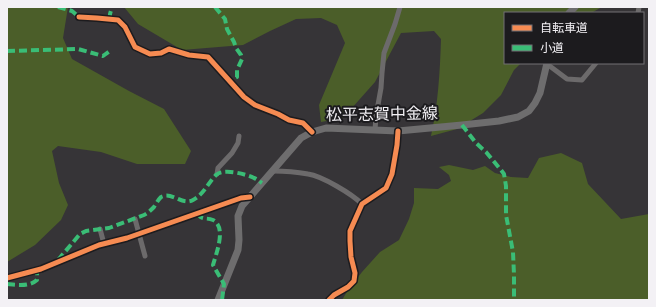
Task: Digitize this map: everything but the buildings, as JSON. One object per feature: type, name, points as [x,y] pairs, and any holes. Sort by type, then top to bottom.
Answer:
[{"type":"main road","name":"松平志賀中金線","points":[[218,300],[238,250],[238,216],[242,206],[301,138],[312,132],[326,128],[398,131],[499,121],[518,117],[529,111],[535,103],[540,93],[547,64]]},
{"type":"street","points":[[375,130],[384,53],[400,7]]},
{"type":"street","points":[[79,17],[118,20],[125,27],[135,47],[150,54],[160,53],[169,49],[189,55],[208,57],[244,97],[255,104],[289,120],[303,123],[312,132]]},
{"type":"street","points":[[548,64],[566,79],[582,80],[595,64]]},
{"type":"street","points":[[329,300],[354,281],[355,273],[351,257],[350,230],[362,204],[386,188],[392,174],[398,131]]},
{"type":"street","points":[[217,174],[218,168],[232,153],[238,143],[239,136]]},
{"type":"street","points":[[273,170],[310,174],[350,194],[362,204]]},
{"type":"street","points":[[7,278],[54,265],[104,244],[139,234],[241,198],[250,197]]},
{"type":"street","points":[[135,219],[145,256]]},
{"type":"street","points":[[100,229],[104,244]]},
{"type":"green space","points":[[7,7],[68,7],[63,38],[72,59],[164,109],[191,151],[185,164],[137,164],[101,152],[58,146],[52,151],[59,183],[68,205],[61,220],[35,245],[7,262]]},
{"type":"green space","points":[[124,7],[602,7],[593,12],[504,12],[504,64],[520,64],[514,70],[501,95],[483,113],[457,129],[431,136],[438,88],[441,39],[434,31],[401,33],[375,82],[343,118],[321,122],[319,105],[345,43],[337,25],[321,18],[296,19],[243,45],[182,50],[138,24]]},
{"type":"green space","points":[[561,153],[582,163],[588,184],[621,219],[649,214],[649,300],[342,300],[362,272],[380,252],[399,240],[409,219],[414,203],[414,188],[438,189],[451,181],[449,175],[439,167],[449,165],[473,170],[485,166],[495,173],[511,177],[528,178],[539,158]]},
{"type":"marked path","points":[[58,7],[72,11],[79,17]]},
{"type":"marked path","points":[[110,19],[112,7]]},
{"type":"marked path","points":[[215,7],[225,19],[227,29],[242,59],[237,70],[237,77],[230,81]]},
{"type":"marked path","points":[[7,51],[78,49],[103,56],[111,50]]},
{"type":"marked path","points":[[462,125],[504,174],[506,186],[506,215],[513,252],[514,300]]},
{"type":"marked path","points":[[58,260],[80,234],[86,231],[109,228],[144,215],[154,207],[161,197],[169,196],[185,201],[193,200],[200,195],[213,178],[219,173],[240,173],[255,178],[262,183]]},
{"type":"marked path","points":[[197,213],[202,218],[213,220],[217,223],[219,228],[220,234],[218,248],[213,265],[224,284],[222,300]]},
{"type":"marked path","points":[[7,284],[30,284],[37,280],[37,270]]},
{"type":"cycle path","points":[[79,17],[118,20],[125,27],[135,47],[150,54],[161,53],[169,49],[189,55],[208,57],[244,97],[255,105],[289,120],[303,123],[312,132]]},
{"type":"cycle path","points":[[329,300],[354,281],[355,273],[351,257],[350,231],[362,204],[386,188],[392,174],[398,131]]},
{"type":"cycle path","points":[[7,278],[41,269],[99,245],[127,238],[241,198],[250,197]]}]
